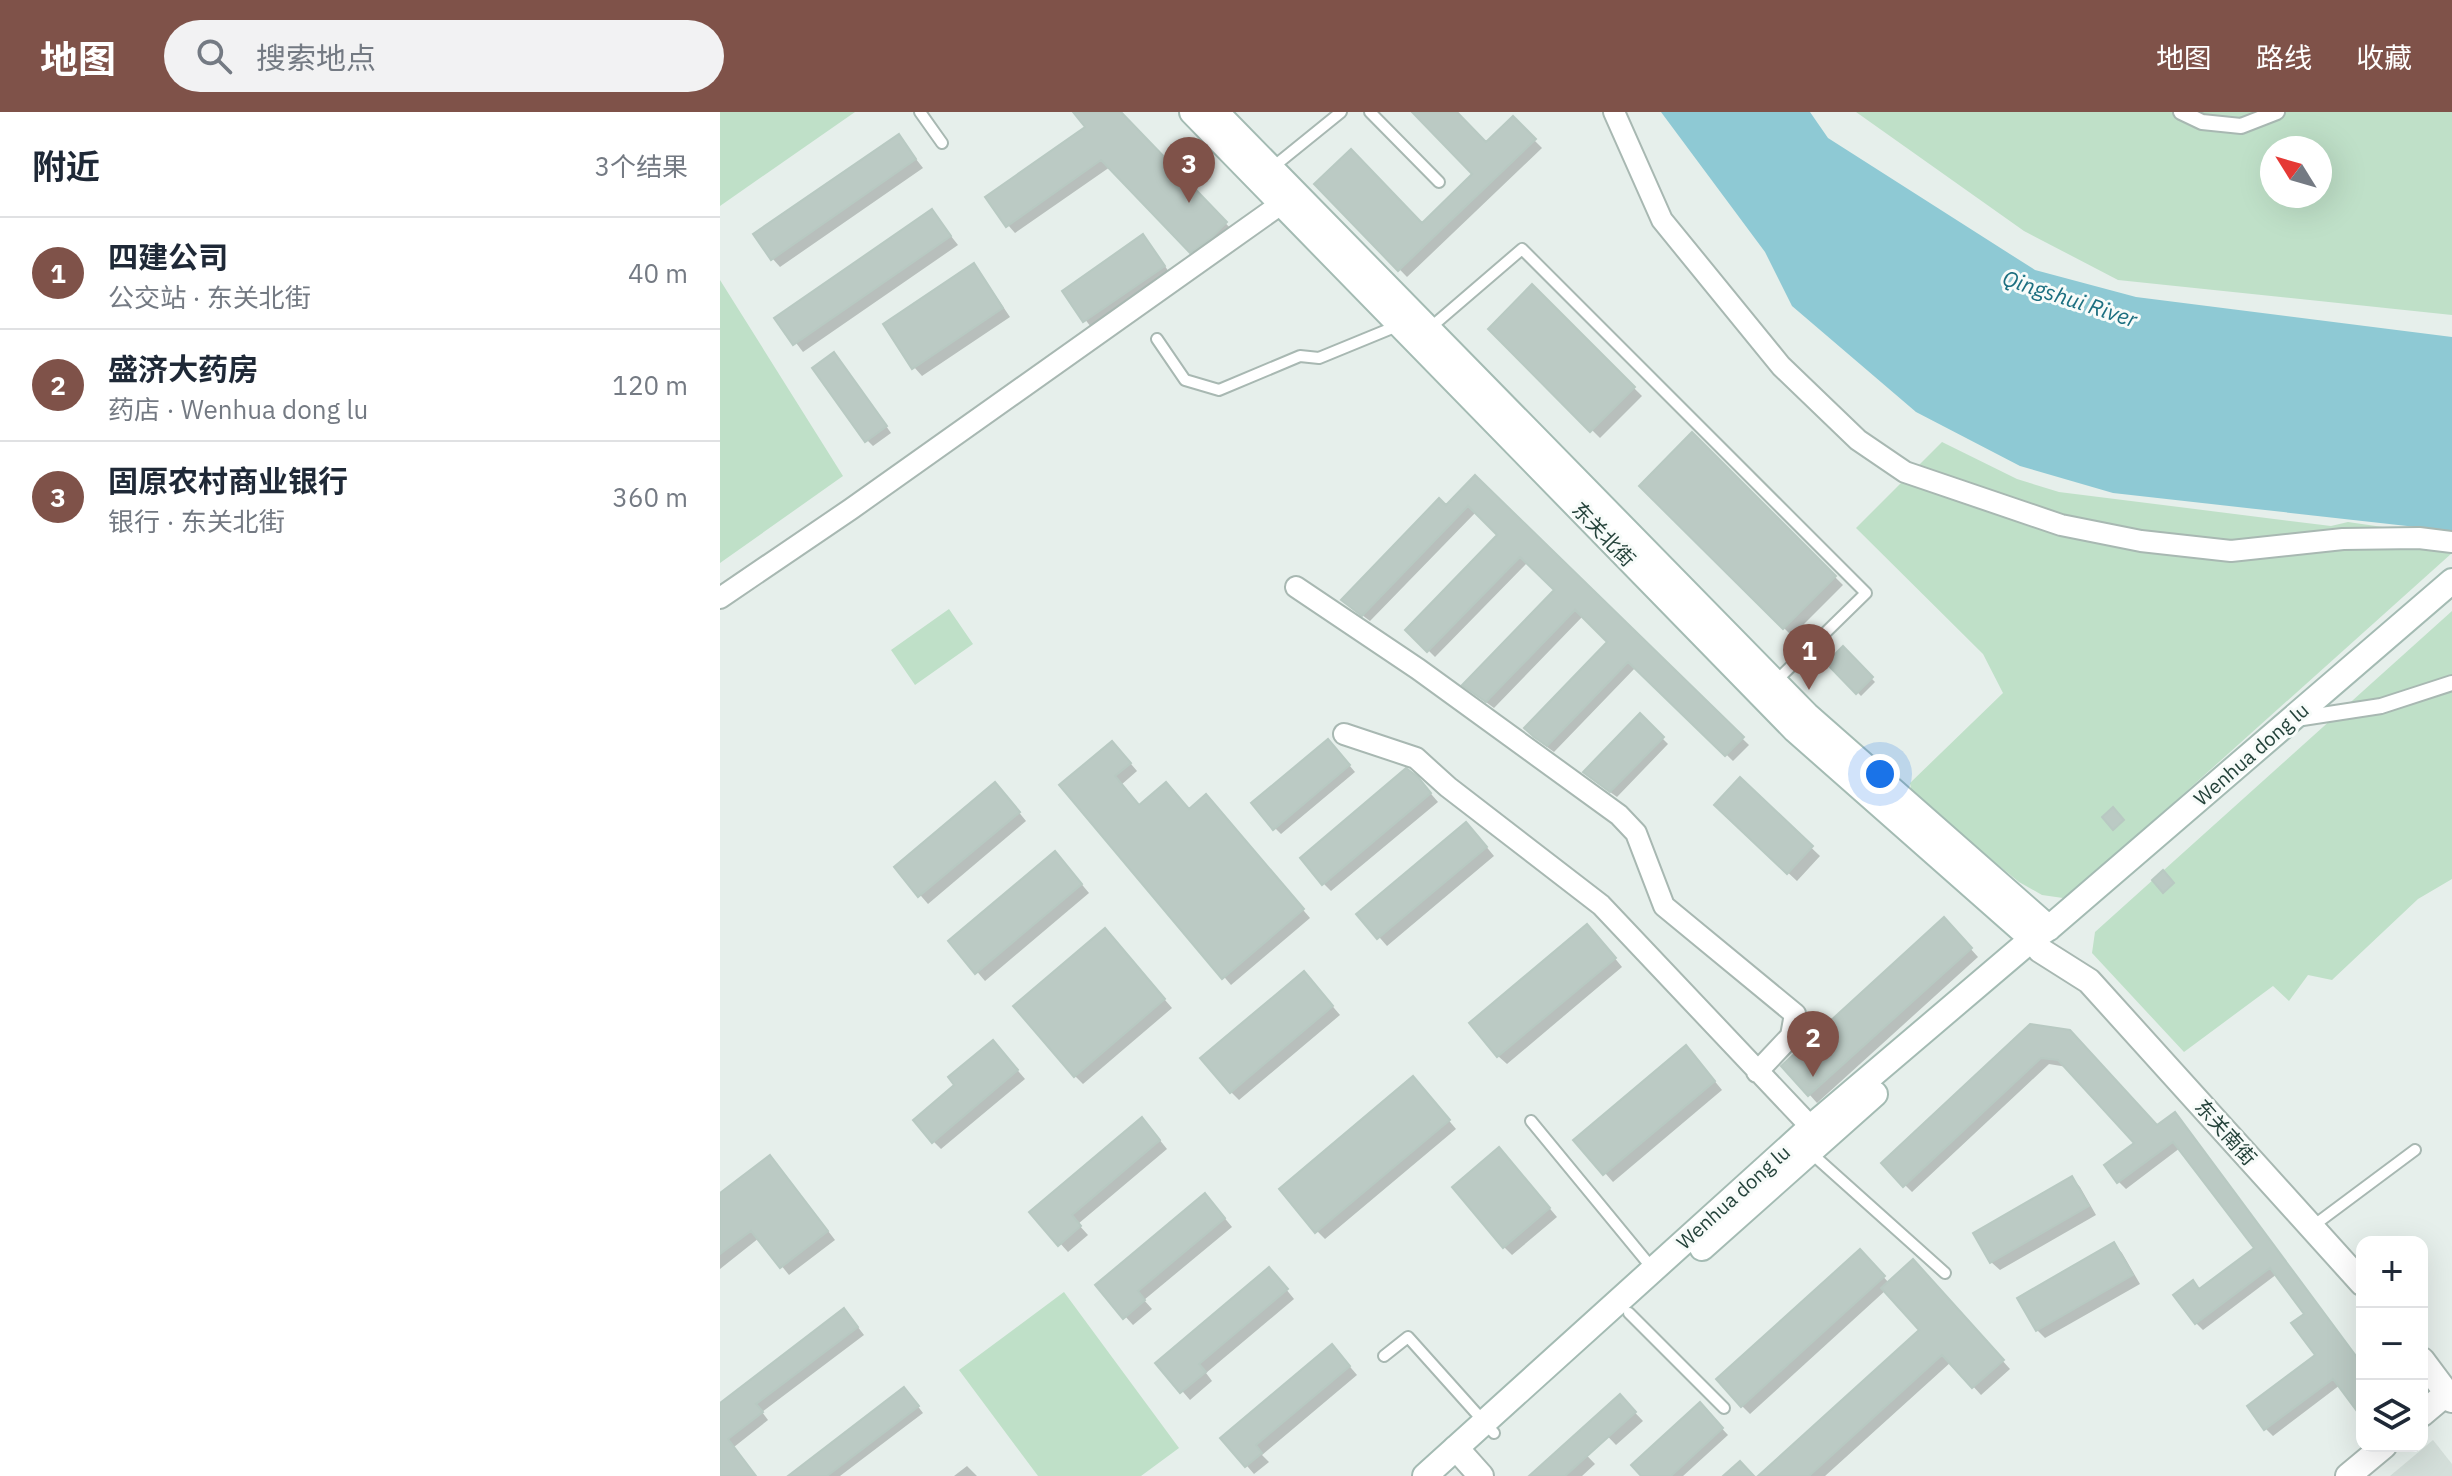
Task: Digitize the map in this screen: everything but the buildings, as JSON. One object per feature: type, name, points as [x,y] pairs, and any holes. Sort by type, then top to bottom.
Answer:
[{"type":"main road","name":"东关北街","points":[[1192,112],[1795,730],[2040,939]]},
{"type":"main road","name":"东关北街","points":[[1216,112],[1807,715],[2040,939]]},
{"type":"main road","name":"Wenhua dong lu","points":[[1447,1476],[1468,1461],[1489,1428],[1653,1270],[1811,1127],[2040,939],[2452,581]]},
{"type":"main road","name":"Wenhua dong lu","points":[[1489,1428],[1629,1313],[2001,981],[2040,939]]},
{"type":"main road","name":"东关南街","points":[[2040,939],[2089,981],[2356,1276]]},
{"type":"main road","points":[[2428,1368],[2450,1397],[2428,1410]]},
{"type":"main road","points":[[2348,1476],[2377,1452]]},
{"type":"main road","name":"Wenhua dong lu","points":[[1425,1476],[1468,1461]]},
{"type":"street","points":[[1614,112],[1662,220],[1672,233],[1781,366],[1858,440],[1905,472],[2061,525],[2141,541],[2231,551],[2343,539],[2419,538],[2452,542]]},
{"type":"street","points":[[2181,112],[2202,122],[2241,126],[2277,112]]},
{"type":"street","points":[[720,598],[1281,204]]},
{"type":"street","points":[[1296,587],[1418,669],[1619,815],[1636,833],[1664,906],[1795,1014],[1791,1036],[1757,1072]]},
{"type":"street","points":[[2291,719],[2381,706],[2452,683]]},
{"type":"street","points":[[1344,734],[1416,758],[1448,787],[1601,905],[1811,1127]]},
{"type":"lane","points":[[920,112],[942,143]]},
{"type":"lane","points":[[1271,168],[1341,112]]},
{"type":"lane","points":[[1370,112],[1439,182]]},
{"type":"lane","points":[[1429,329],[1522,249],[1866,593],[1775,682]]},
{"type":"lane","points":[[1157,339],[1185,380],[1219,390],[1300,356],[1319,358],[1399,325]]},
{"type":"lane","points":[[1531,1121],[1653,1270]]},
{"type":"lane","points":[[2311,1227],[2415,1150]]},
{"type":"lane","points":[[1810,1152],[1945,1273]]},
{"type":"lane","points":[[1629,1313],[1724,1408]]},
{"type":"lane","points":[[1384,1356],[1408,1337],[1489,1428]]},
{"type":"shaded area","points":[[2433,1440],[2452,1464],[2452,1476],[2390,1476],[2419,1452],[2428,1452],[2428,1444]]},
{"type":"green space","points":[[720,112],[855,112],[720,206]]},
{"type":"green space","points":[[1856,112],[2452,112],[2452,315],[2118,280],[2024,231]]},
{"type":"green space","points":[[720,280],[843,476],[720,563]]},
{"type":"green space","points":[[1942,442],[2017,479],[2059,492],[2331,526],[2348,522],[2452,537],[2452,553],[2083,884],[2063,898],[2042,895],[2019,882],[1912,795],[1910,783],[2003,693],[1983,654],[1856,528]]},
{"type":"green space","points":[[949,609],[973,644],[915,685],[891,650]]},
{"type":"green space","points":[[2452,611],[2452,879],[2418,899],[2332,980],[2308,975],[2289,1001],[2273,986],[2184,1052],[2092,953],[2095,932]]},
{"type":"green space","points":[[1064,1292],[1179,1448],[1141,1476],[1038,1476],[959,1370]]},
{"type":"water","name":"Qingshui River","points":[[1661,112],[1810,112],[1828,138],[2035,270],[2136,297],[2452,337],[2452,531],[2113,493],[2020,466],[1916,412],[1792,306],[1765,252]]},
{"type":"place","name":"固原农村商业银行","points":[[1189,203]]},
{"type":"place","name":"四建公司","points":[[1809,690]]},
{"type":"place","name":"盛济大药房","points":[[1813,1077]]}]
